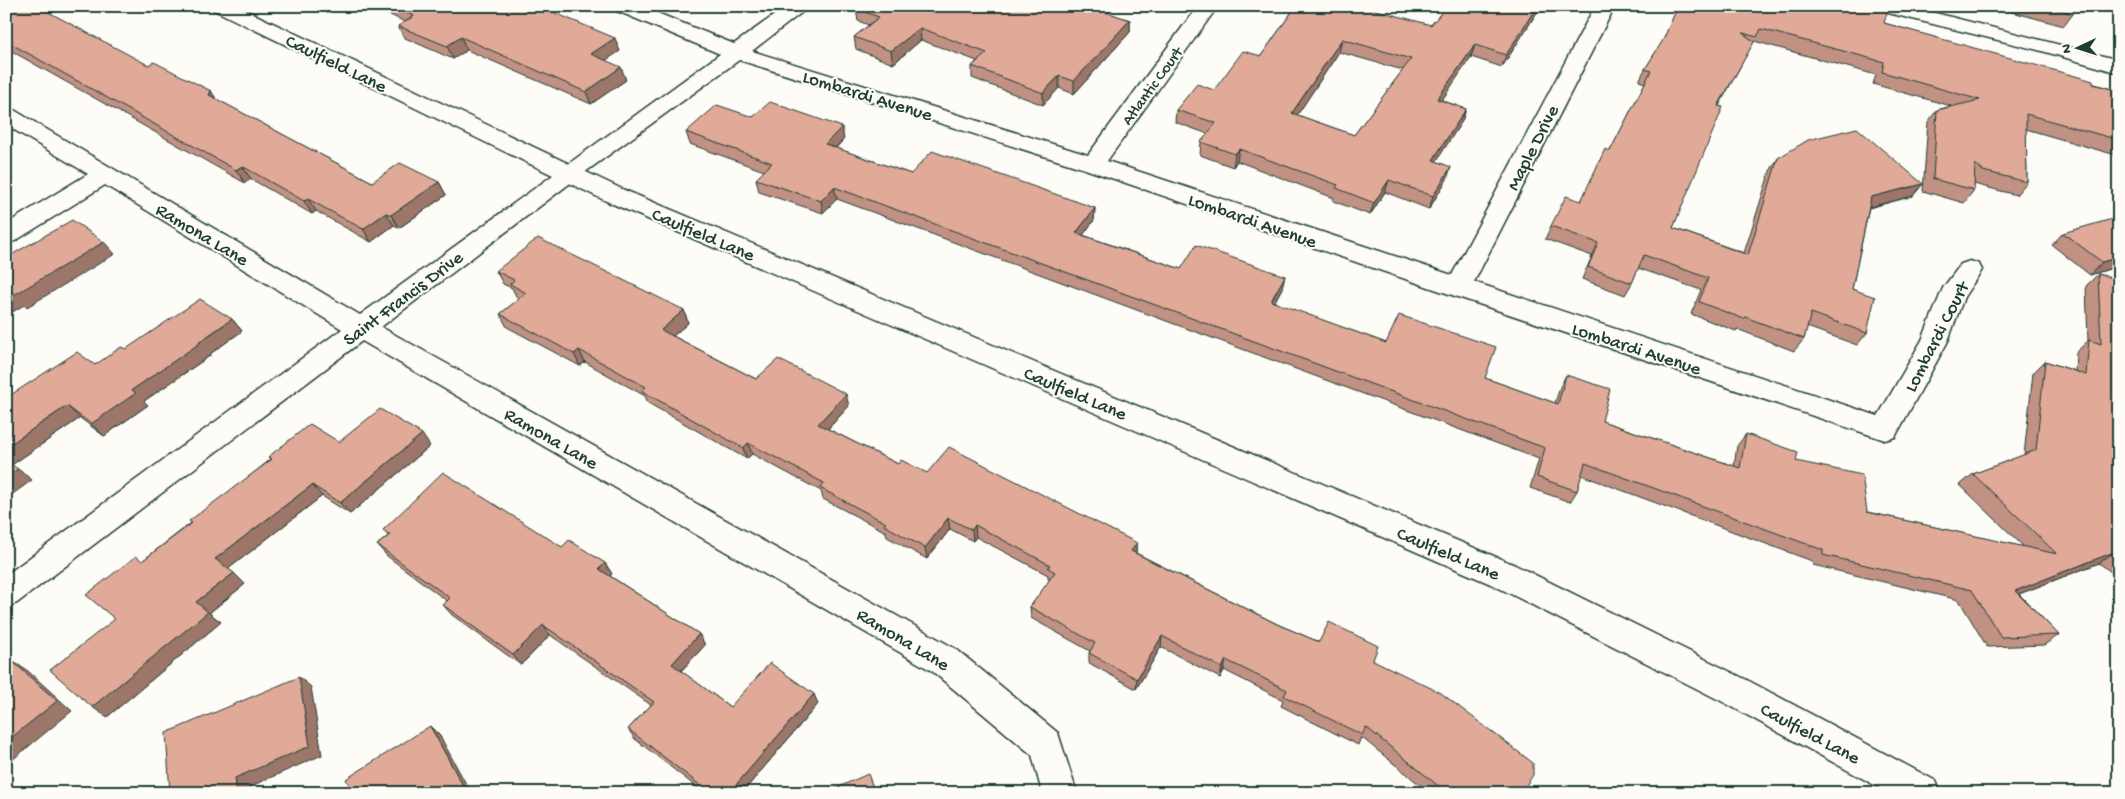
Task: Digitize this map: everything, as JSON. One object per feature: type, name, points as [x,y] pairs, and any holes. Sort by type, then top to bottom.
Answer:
[{"type":"street","name":"Caulfield Lane","points":[[221,6],[614,195],[1504,575],[1737,692],[1924,793]]},
{"type":"street","name":"Lombardi Avenue","points":[[622,6],[737,53],[1092,164],[1458,288],[1885,429]]},
{"type":"street","name":"Saint Francis Drive","points":[[6,593],[569,173],[800,6]]},
{"type":"street","name":"Atlantic Court","points":[[1092,164],[1208,6]]},
{"type":"street","name":"Maple Drive","points":[[1458,288],[1605,6]]},
{"type":"street","points":[[1883,6],[2049,47],[2119,67]]},
{"type":"street","name":"Ramona Lane","points":[[6,115],[361,328],[944,660],[1046,745],[1060,793]]},
{"type":"street","points":[[6,235],[106,174]]},
{"type":"street","name":"Lombardi Court","points":[[1885,429],[1935,341],[1952,294],[1970,270]]},
{"type":"building","points":[[6,6],[37,6],[148,65],[154,62],[211,91],[209,95],[372,182],[400,163],[439,182],[391,215],[386,213],[363,229],[308,199],[304,201],[242,166],[236,170],[6,41]]},
{"type":"building","points":[[392,6],[538,6],[615,38],[591,54],[621,67],[586,92],[461,37],[447,46],[398,26],[414,16]]},
{"type":"building","points":[[859,6],[1103,6],[1100,10],[1130,20],[1074,81],[1059,76],[1043,93],[972,66],[987,53],[920,28],[891,51],[854,37],[879,17],[856,9]]},
{"type":"building","points":[[1296,6],[1361,6],[1431,25],[1447,6],[1537,6],[1506,55],[1475,45],[1437,99],[1466,109],[1433,160],[1451,167],[1433,196],[1389,180],[1374,203],[1336,188],[1338,185],[1239,149],[1235,154],[1201,142],[1216,123],[1176,110],[1197,84],[1214,90],[1243,51],[1261,56]],"holes":[[[1342,39],[1411,59],[1354,135],[1292,113]]]},
{"type":"building","points":[[1678,6],[1889,6],[1884,23],[2093,81],[2093,84],[2119,91],[2119,140],[2026,114],[2027,182],[1983,171],[1975,164],[1974,190],[1933,179],[1937,110],[1980,100],[1882,72],[1884,62],[1761,29],[1757,37],[1743,33],[1754,42],[1718,106],[1723,107],[1673,228],[1748,255],[1778,158],[1808,140],[1857,128],[1923,184],[1871,197],[1852,289],[1875,297],[1867,333],[1811,313],[1804,339],[1699,302],[1708,278],[1644,255],[1632,283],[1588,267],[1598,243],[1551,226],[1566,196],[1581,201],[1605,149],[1610,151],[1651,71],[1645,69],[1663,40]]},
{"type":"building","points":[[2045,6],[2073,6],[2073,14]]},
{"type":"building","points":[[770,102],[842,127],[825,144],[911,174],[932,151],[1095,208],[1076,233],[1181,269],[1196,245],[1285,276],[1271,301],[1386,343],[1399,315],[1496,347],[1485,378],[1558,404],[1566,375],[1610,389],[1602,421],[1740,468],[1746,434],[1798,452],[1796,461],[1862,475],[1867,512],[2057,554],[1973,474],[2036,450],[2045,361],[2086,375],[2089,340],[2101,344],[2098,274],[2119,280],[2119,555],[2114,552],[2015,591],[2059,635],[2001,637],[1972,590],[1823,555],[1823,550],[1585,463],[1577,491],[1537,477],[1545,448],[834,187],[821,201],[756,179],[772,163],[686,132],[717,105],[753,117]]},
{"type":"building","points":[[2119,217],[2119,257],[2102,262],[2063,233]]},
{"type":"building","points":[[72,220],[104,242],[14,295],[13,292],[6,296],[6,258]]},
{"type":"building","points":[[538,238],[684,310],[661,330],[756,379],[778,359],[846,394],[818,424],[898,464],[901,460],[927,473],[949,447],[1137,543],[1131,551],[1277,624],[1319,642],[1329,622],[1378,646],[1373,660],[1441,693],[1533,763],[1533,775],[1521,793],[1447,793],[1366,727],[1362,735],[1284,696],[1287,690],[1226,660],[1222,668],[1162,636],[1137,679],[1089,653],[1095,643],[1030,607],[1055,572],[1048,568],[1050,565],[975,525],[972,530],[948,518],[925,548],[884,525],[886,523],[820,488],[824,483],[748,443],[743,448],[642,391],[646,387],[579,350],[574,354],[500,314],[526,293],[510,284],[514,280],[496,271]]},
{"type":"building","points":[[200,299],[232,319],[132,390],[136,393],[91,424],[67,406],[6,447],[6,398],[77,352],[95,365],[121,347],[126,349]]},
{"type":"building","points":[[380,409],[422,434],[340,503],[312,485],[215,559],[234,573],[196,602],[208,612],[92,707],[50,670],[115,619],[86,595],[136,556],[142,561],[192,523],[189,521],[272,459],[268,457],[310,424],[339,442]]},
{"type":"building","points":[[6,461],[18,469],[6,477]]},
{"type":"building","points":[[443,472],[562,547],[569,540],[605,563],[599,569],[699,634],[672,664],[730,707],[770,663],[814,694],[729,793],[710,793],[628,729],[654,702],[543,625],[513,655],[443,605],[450,598],[377,545],[390,535],[383,530]]},
{"type":"building","points":[[12,661],[57,701],[6,742],[6,666]]},
{"type":"building","points":[[299,677],[310,746],[235,778],[237,793],[170,793],[166,733]]},
{"type":"building","points":[[430,726],[467,793],[353,793],[346,779]]},
{"type":"building","points":[[868,774],[875,793],[825,793]]}]
